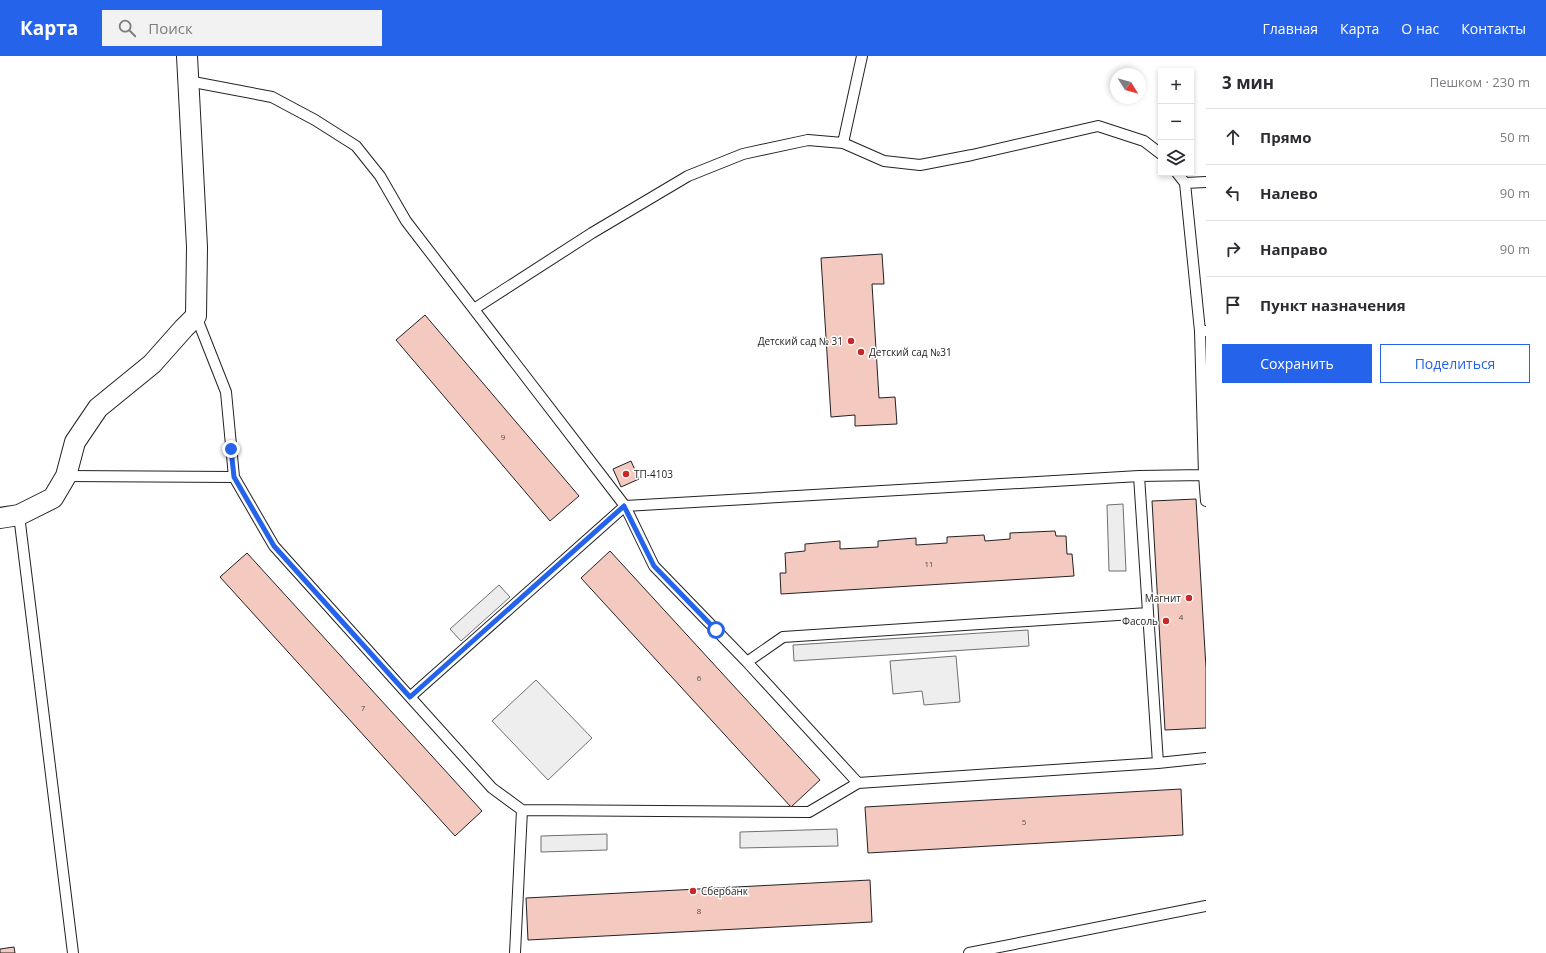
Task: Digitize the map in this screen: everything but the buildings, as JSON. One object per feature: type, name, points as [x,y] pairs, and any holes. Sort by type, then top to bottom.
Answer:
[{"type":"street","points":[[10,517],[53,498],[66,476],[75,442],[98,408],[152,364],[196,316],[197,247],[187,56]]},
{"type":"lane","points":[[843,143],[862,56]]},
{"type":"lane","points":[[188,80],[272,97],[315,120],[356,146],[380,176],[406,221],[624,506],[654,566],[747,662],[858,783]]},
{"type":"lane","points":[[474,309],[592,233],[688,176],[743,154],[808,140],[843,143],[884,160],[920,165],[972,155],[1098,126],[1144,141],[1158,152]]},
{"type":"lane","points":[[1179,176],[1185,183],[1203,331],[1202,448],[1206,501]]},
{"type":"lane","points":[[1185,183],[1206,182]]},
{"type":"lane","points":[[196,316],[226,392],[234,477],[274,546],[492,788],[522,810],[809,812],[858,783],[1158,763],[1206,758]]},
{"type":"lane","points":[[410,697],[624,506],[1139,476],[1204,474]]},
{"type":"lane","points":[[66,476],[234,477]]},
{"type":"lane","points":[[1139,476],[1158,763]]},
{"type":"lane","points":[[10,517],[73,953]]},
{"type":"lane","points":[[747,662],[783,637],[1148,613]]},
{"type":"lane","points":[[515,953],[522,810]]},
{"type":"lane","points":[[969,953],[1206,906]]},
{"type":"shaded area","points":[[1123,504],[1126,571],[1109,571],[1107,505]]},
{"type":"shaded area","points":[[499,585],[510,597],[461,641],[450,629]]},
{"type":"shaded area","points":[[1028,630],[1029,646],[794,661],[793,645]]},
{"type":"shaded area","points":[[956,656],[960,702],[924,705],[922,691],[893,694],[890,661]]},
{"type":"shaded area","points":[[536,680],[592,738],[548,780],[492,721]]},
{"type":"shaded area","points":[[837,829],[838,846],[740,848],[740,832]]},
{"type":"shaded area","points":[[607,834],[607,850],[541,852],[541,836]]},
{"type":"place","name":"Детский сад № 31","points":[[851,341]]},
{"type":"place","name":"Детский сад №31","points":[[861,352]]},
{"type":"place","name":"ТП-4103","points":[[626,474]]},
{"type":"place","name":"Магнит","points":[[1189,598]]},
{"type":"place","name":"Фасоль","points":[[1166,621]]},
{"type":"place","name":"Сбербанк","points":[[693,891]]},
{"type":"route","points":[[231,449],[234,477],[274,546],[410,697],[624,506],[654,566],[716,630]]}]
